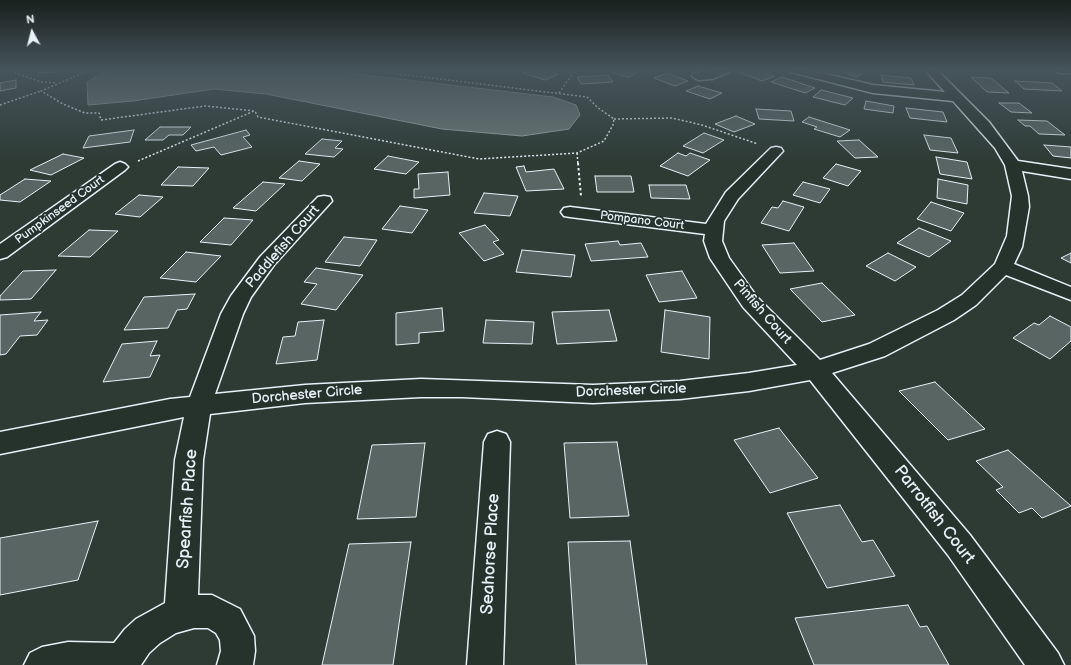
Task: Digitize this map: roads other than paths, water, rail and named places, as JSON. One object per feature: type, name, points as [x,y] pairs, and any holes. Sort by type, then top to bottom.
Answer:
[{"type":"street","name":"Dorchester Circle","points":[[0,443],[116,418],[199,405],[305,394],[392,388],[462,388],[593,394],[657,391],[748,382],[816,370],[877,350],[946,315],[969,300],[1003,267],[1013,248],[1020,207],[1017,181],[1013,165],[993,135],[960,101]]},
{"type":"street","points":[[713,230],[715,221],[732,196],[776,151]]},
{"type":"street","points":[[1013,165],[1071,174]]},
{"type":"street","name":"Pumpkinseed Court","points":[[0,253],[120,167]]},
{"type":"street","name":"Paddlefish Court","points":[[199,405],[232,314],[241,296],[267,260],[324,201]]},
{"type":"street","name":"Pompano Court","points":[[570,212],[713,230]]},
{"type":"street","name":"Pinfish Court","points":[[713,230],[714,241],[720,258],[738,287],[768,322],[816,370]]},
{"type":"street","points":[[1003,267],[1071,294]]},
{"type":"street","name":"Parrotfish Court","points":[[816,370],[959,545],[1046,665]]},
{"type":"street","name":"Spearfish Place","points":[[181,614],[189,460],[199,405]]},
{"type":"street","name":"Seahorse Place","points":[[485,665],[496,442]]},
{"type":"street","points":[[42,665],[68,659],[120,663],[148,631],[169,618],[194,611],[212,612],[228,621],[237,636],[238,651],[235,665]]}]
